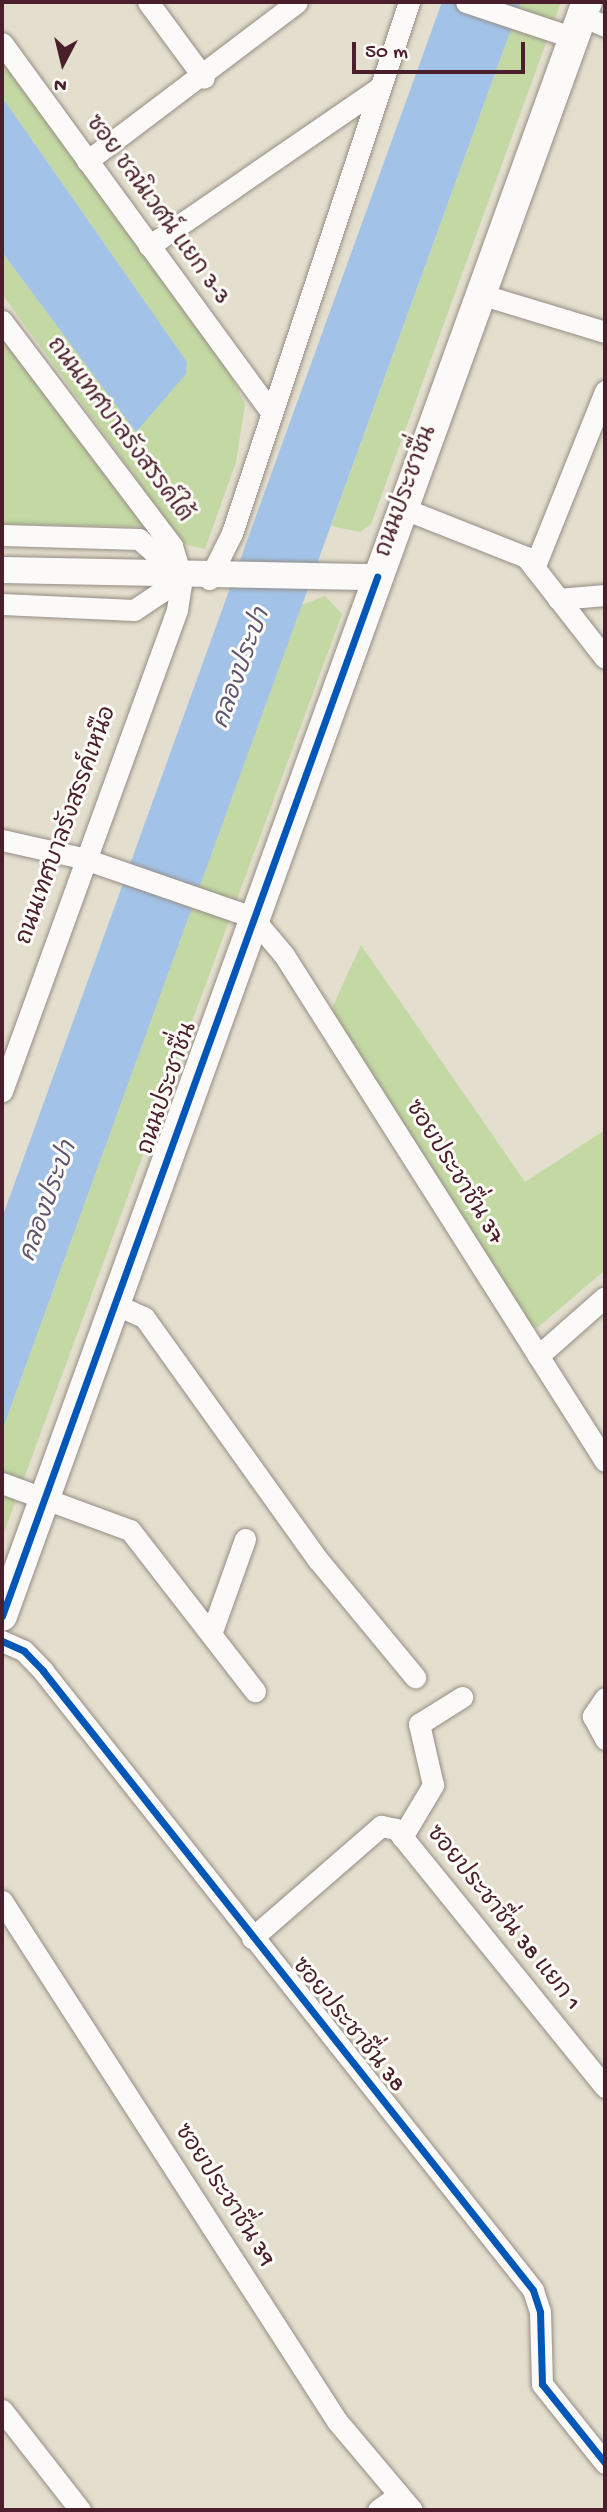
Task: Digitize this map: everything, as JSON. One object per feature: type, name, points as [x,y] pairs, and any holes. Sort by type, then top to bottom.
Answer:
[{"type":"main road","name":"ถนนประชาชื่น","points":[[2,1616],[112,1303],[480,294],[587,20]]},
{"type":"street","points":[[148,2],[204,78]]},
{"type":"street","points":[[87,161],[204,78],[297,2]]},
{"type":"street","points":[[219,579],[268,410],[409,2]]},
{"type":"street","points":[[466,2],[526,21],[587,20]]},
{"type":"street","name":"ซอย ชลนิเวศน์ แยก 3-3","points":[[2,44],[268,410]]},
{"type":"street","points":[[149,246],[380,86]]},
{"type":"street","points":[[480,294],[605,332]]},
{"type":"street","name":"ถนนเทศบาลรังสรรค์ใต้","points":[[2,321],[172,546],[182,578]]},
{"type":"street","points":[[534,568],[605,391]]},
{"type":"street","points":[[402,508],[504,546],[534,568],[605,658]]},
{"type":"street","points":[[2,535],[139,539],[182,578]]},
{"type":"street","points":[[2,570],[219,579],[377,577]]},
{"type":"street","points":[[2,604],[134,610],[182,578]]},
{"type":"street","name":"ถนนเทศบาลรังสรรค์เหนือ","points":[[2,1091],[9,1047],[177,610],[182,578]]},
{"type":"street","points":[[558,599],[605,595]]},
{"type":"street","points":[[2,840],[82,858],[252,917]]},
{"type":"street","name":"ซอยประชาชื่น 37","points":[[252,917],[284,955],[605,1461]]},
{"type":"street","points":[[538,1356],[605,1297]]},
{"type":"street","points":[[112,1303],[144,1317],[319,1561],[415,1677]]},
{"type":"street","points":[[2,1483],[130,1530],[255,1691]]},
{"type":"street","points":[[211,1634],[245,1539]]},
{"type":"street","name":"ซอยประชาชื่น 38","points":[[2,1641],[24,1651],[43,1671],[533,2290],[540,2312],[542,2384],[605,2463]]},
{"type":"street","points":[[402,1837],[433,1785],[419,1724],[462,1697]]},
{"type":"street","points":[[605,1698],[593,1716],[605,1738]]},
{"type":"street","name":"ซอยประชาชื่น 38 แยก 1","points":[[253,1938],[381,1826],[402,1837],[605,2087]]},
{"type":"street","name":"ซอยประชาชื่น 39","points":[[2,1901],[337,2421],[406,2502]]},
{"type":"street","points":[[2,2410],[80,2510]]},
{"type":"street","points":[[378,2510],[406,2502]]},
{"type":"green space","points":[[521,2],[561,2],[371,524],[360,532],[331,526]]},
{"type":"green space","points":[[2,53],[220,355],[245,404],[236,462],[205,549],[184,544],[2,294],[2,252],[136,431],[187,362],[2,97]]},
{"type":"green space","points":[[2,332],[147,527],[2,524]]},
{"type":"green space","points":[[325,596],[342,614],[2,1538],[2,1431],[302,605]]},
{"type":"green space","points":[[361,945],[525,1182],[605,1130],[605,1270],[537,1328],[529,1328],[331,1010]]},
{"type":"water","name":"คลองประปา","points":[[442,2],[521,2],[2,1431],[2,1218]]},
{"type":"water","points":[[2,97],[187,362],[186,374],[136,432],[2,252]]},
{"type":"cycle path","points":[[2,1616],[377,577]]},
{"type":"cycle path","points":[[2,1641],[24,1651],[43,1671],[533,2290],[540,2312],[542,2384],[605,2463]]}]
